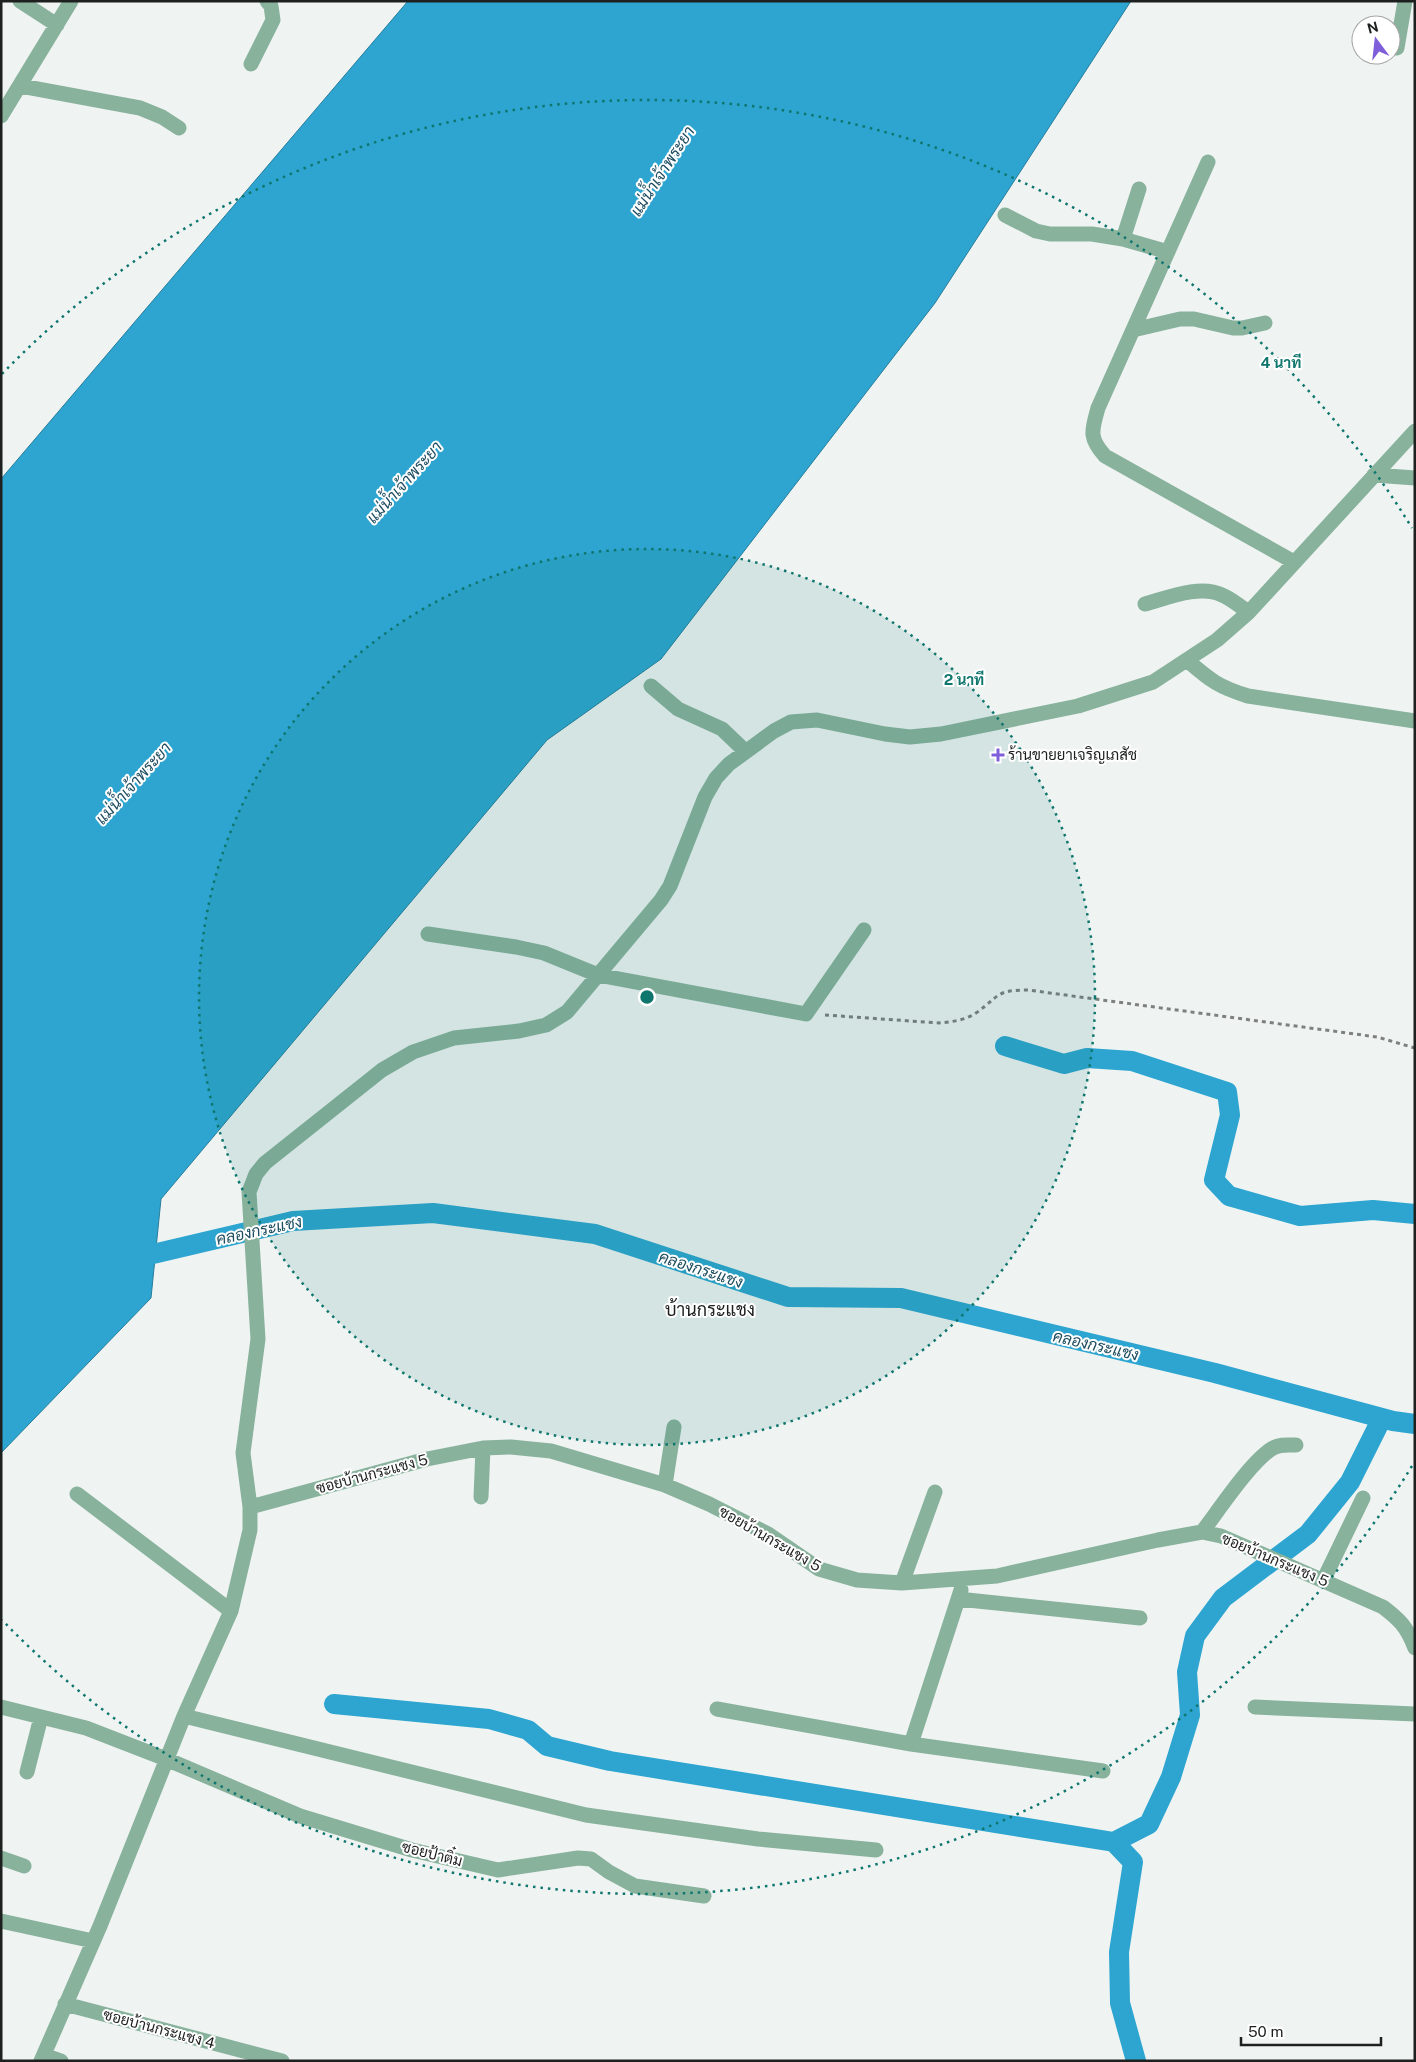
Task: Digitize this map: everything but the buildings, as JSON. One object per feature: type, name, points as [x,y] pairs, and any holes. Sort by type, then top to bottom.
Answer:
[{"type":"street","points":[[20,1],[57,26]]},
{"type":"street","points":[[1,116],[71,1]]},
{"type":"street","points":[[251,64],[274,20],[271,6],[267,1]]},
{"type":"street","points":[[1401,24],[1405,1]]},
{"type":"street","points":[[21,86],[140,108],[162,117],[180,128]]},
{"type":"street","points":[[1208,162],[1098,408],[1092,434],[1095,445],[1104,456],[1294,562]]},
{"type":"street","points":[[1123,239],[1140,189]]},
{"type":"street","points":[[1005,215],[1036,231],[1050,234],[1092,234],[1123,239],[1168,252]]},
{"type":"street","points":[[1132,330],[1194,319],[1233,328],[1265,323]]},
{"type":"street","points":[[61,2061],[42,2058],[93,1941],[184,1716],[231,1611],[250,1530],[250,1507],[243,1452],[257,1347],[249,1192],[256,1174],[265,1163],[382,1070],[413,1052],[454,1038],[519,1031],[546,1025],[568,1012],[661,900],[670,886],[705,797],[716,778],[745,751],[774,731],[791,722],[817,720],[885,734],[910,737],[942,734],[1078,706],[1153,682],[1217,640],[1249,612],[1415,431]]},
{"type":"street","points":[[1374,475],[1415,478]]},
{"type":"street","points":[[1145,604],[1188,592],[1204,592],[1221,594],[1249,612]]},
{"type":"street","points":[[1188,660],[1211,682],[1224,689],[1248,696],[1415,722]]},
{"type":"street","points":[[650,686],[678,709],[722,729],[745,751]]},
{"type":"street","points":[[428,934],[496,943],[544,953],[598,975],[806,1014],[864,930]]},
{"type":"street","points":[[665,1485],[674,1427]]},
{"type":"street","points":[[1202,1532],[1255,1463],[1272,1449],[1284,1444],[1296,1445]]},
{"type":"street","name":"ซอยบ้านกระแชง 5","points":[[250,1507],[427,1459],[483,1448],[512,1447],[551,1451],[665,1485],[709,1504],[768,1534],[819,1569],[856,1580],[902,1583],[997,1576],[1202,1532],[1221,1536],[1382,1607],[1401,1621],[1410,1634],[1415,1648]]},
{"type":"street","points":[[481,1497],[483,1448]]},
{"type":"street","points":[[902,1583],[935,1492]]},
{"type":"street","points":[[77,1494],[231,1611]]},
{"type":"street","points":[[1323,1580],[1363,1498]]},
{"type":"street","points":[[911,1744],[965,1579]]},
{"type":"street","points":[[958,1599],[1140,1618]]},
{"type":"street","name":"ซอยป้าติ๋ม","points":[[1,1707],[86,1728],[166,1759],[300,1816],[412,1850],[498,1870],[578,1858],[591,1859],[609,1872],[635,1886],[704,1896]]},
{"type":"street","points":[[1255,1708],[1415,1714]]},
{"type":"street","points":[[718,1709],[911,1744],[1103,1771]]},
{"type":"street","points":[[184,1716],[586,1815],[758,1839],[876,1850]]},
{"type":"street","points":[[27,1772],[41,1717]]},
{"type":"street","points":[[1,1858],[24,1866]]},
{"type":"street","points":[[1,1921],[93,1941]]},
{"type":"street","name":"ซอยบ้านกระแชง 4","points":[[66,2004],[282,2061]]},
{"type":"path","points":[[806,1014],[952,1022],[976,1014],[994,996],[1003,992],[1028,990],[1377,1037],[1415,1048]]},
{"type":"water","name":"แม่น้ำเจ้าพระยา","points":[[408,1],[1131,1],[935,303],[661,659],[547,740],[161,1199],[151,1298],[1,1453],[1,479]]},
{"type":"waterway","points":[[1005,1046],[1064,1064],[1087,1058],[1132,1061],[1227,1092],[1230,1115],[1214,1180],[1229,1196],[1300,1216],[1373,1210],[1415,1214]]},
{"type":"waterway","name":"คลองกระแชง","points":[[129,1254],[136,1258],[293,1221],[433,1213],[595,1234],[788,1297],[901,1298],[1215,1373],[1393,1421],[1415,1424]]},
{"type":"waterway","points":[[334,1704],[489,1719],[528,1730],[547,1746],[610,1761],[1114,1842],[1149,1824],[1171,1777],[1190,1715],[1187,1672],[1195,1636],[1223,1598],[1308,1534],[1350,1482],[1382,1418]]},
{"type":"waterway","points":[[1114,1842],[1133,1862],[1119,1952],[1120,2003],[1136,2061]]},
{"type":"place","name":"ร้านขายยาเจริญเภสัช","points":[[998,755]]},
{"type":"district","name":"บ้านกระแชง","points":[[710,1310]]}]
